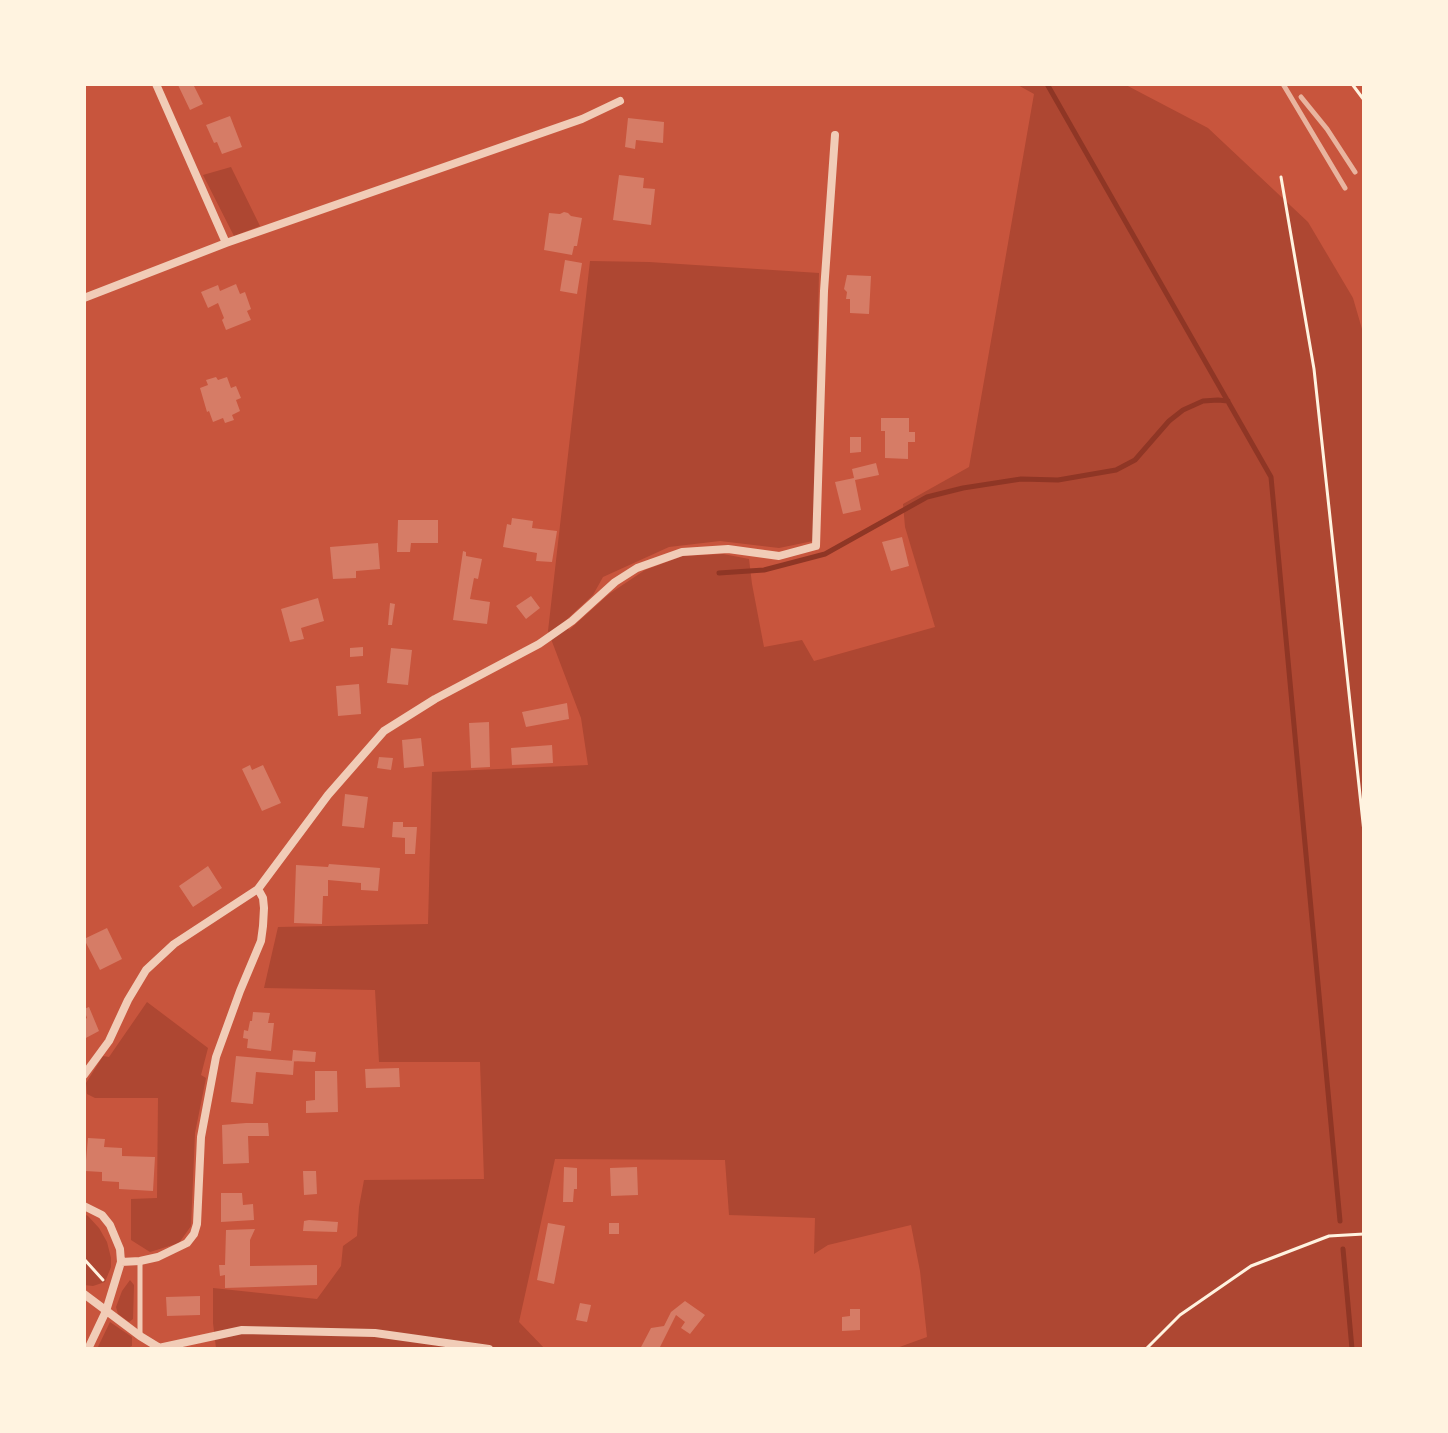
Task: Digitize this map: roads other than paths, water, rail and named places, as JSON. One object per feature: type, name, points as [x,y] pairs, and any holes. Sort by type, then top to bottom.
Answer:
[{"type":"street","points":[[156,84],[226,243]]},
{"type":"street","points":[[84,298],[226,243],[582,119],[620,101]]},
{"type":"street","points":[[84,1075],[109,1041],[146,970],[174,944],[258,889],[328,795],[384,731],[435,699],[539,644],[572,621],[615,582],[637,568],[682,552],[728,549],[779,556],[816,546],[824,291],[835,135]]},
{"type":"street","points":[[121,1262],[158,1257],[187,1243],[194,1234],[201,1137],[216,1057],[261,941],[264,908],[258,889]]},
{"type":"street","points":[[84,1206],[102,1215],[110,1225],[120,1249],[121,1262],[106,1311],[88,1349]]},
{"type":"street","points":[[84,1294],[156,1348],[242,1330],[375,1333],[489,1349]]},
{"type":"lane","points":[[140,1261],[140,1336]]},
{"type":"waterway","points":[[1047,84],[1271,477],[1340,1221]]},
{"type":"waterway","points":[[719,573],[764,570],[825,554],[927,497],[1021,479],[1058,480],[1116,470],[1135,460],[1169,421],[1183,410],[1203,401],[1228,401]]},
{"type":"waterway","points":[[1343,1249],[1352,1349]]},
{"type":"railway","points":[[1283,84],[1345,188]]},
{"type":"railway","points":[[1301,97],[1327,129],[1355,172]]}]
